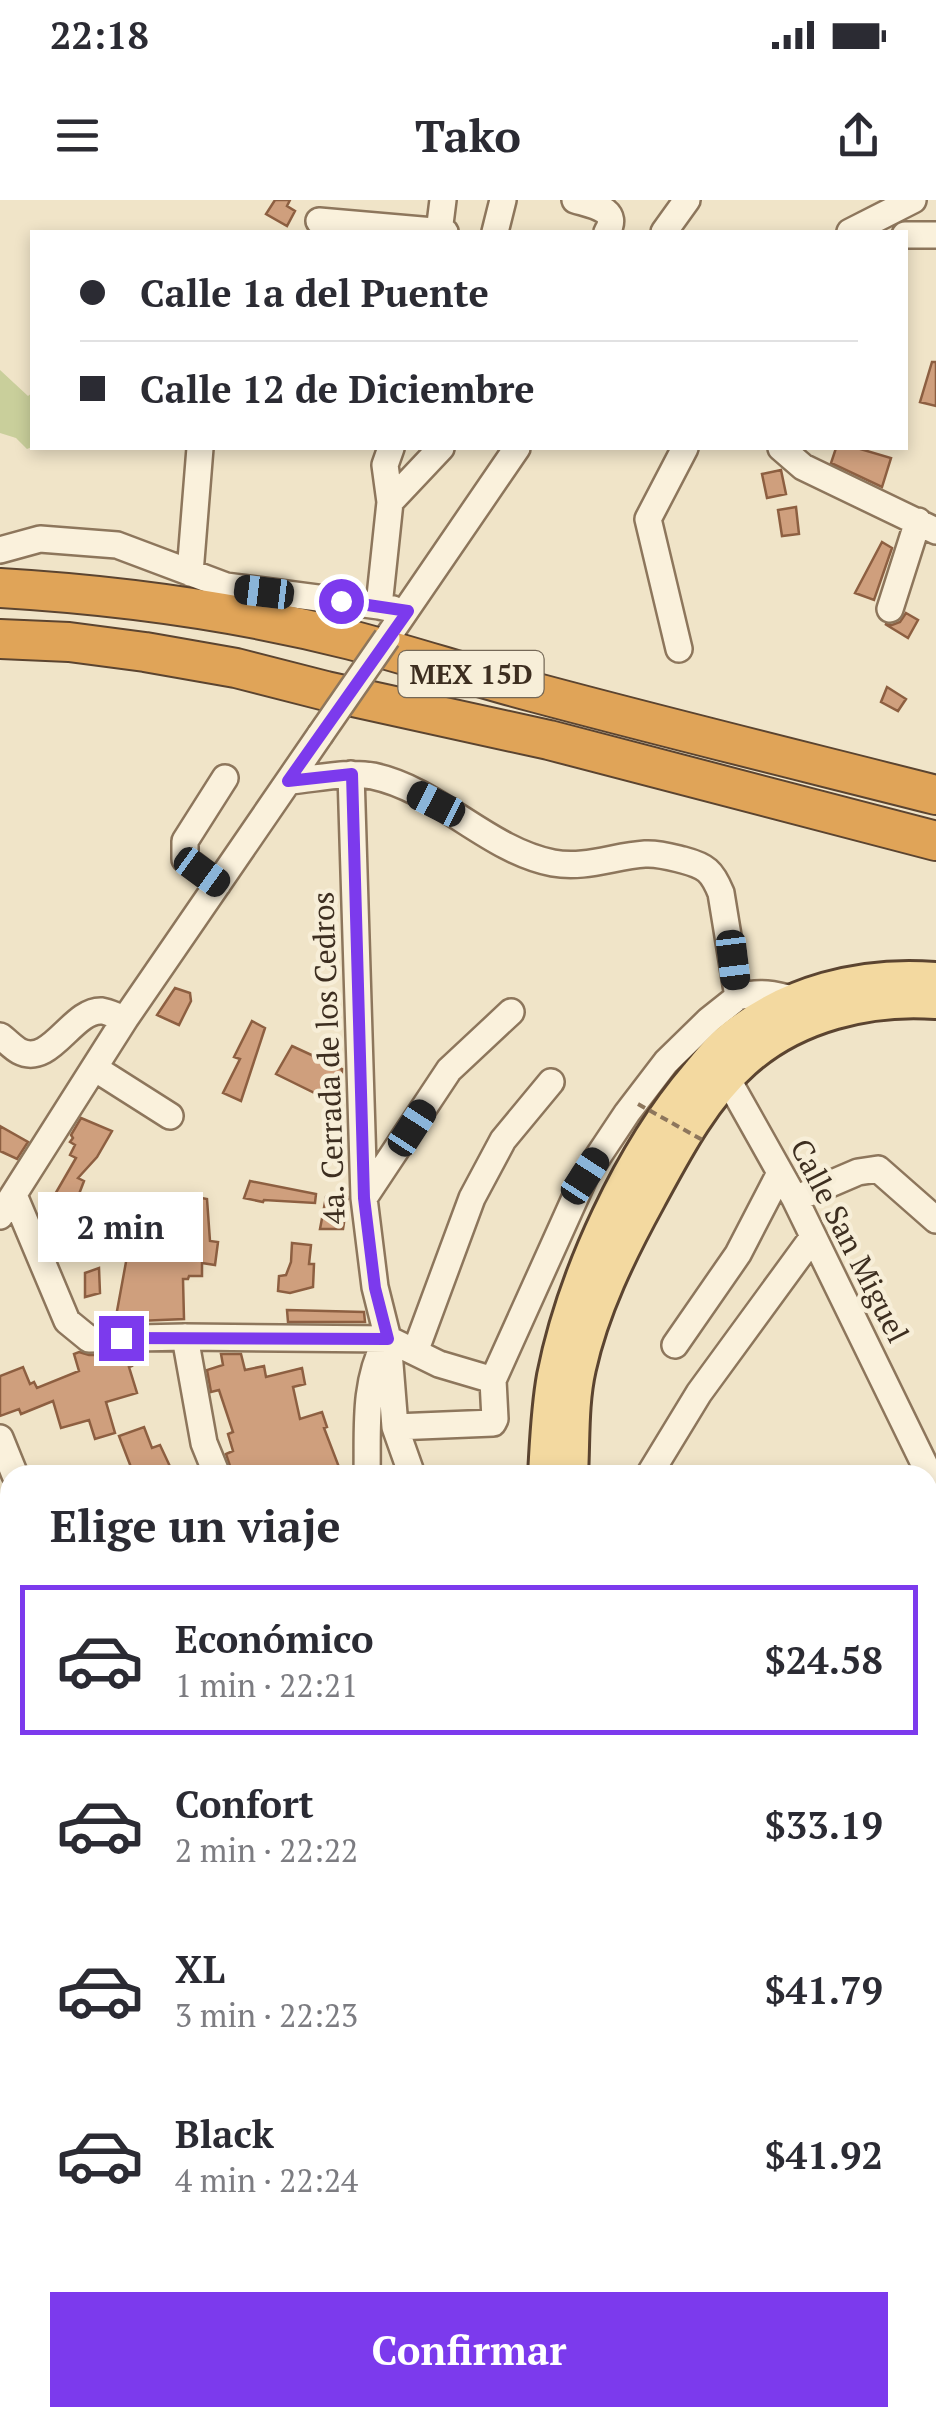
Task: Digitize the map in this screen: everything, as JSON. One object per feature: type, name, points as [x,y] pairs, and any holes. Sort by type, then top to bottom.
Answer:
[{"type":"highway","name":"MEX 15D","points":[[0,588],[141,601],[350,640],[530,692],[936,795]]},
{"type":"highway","name":"MEX 15D","points":[[3,639],[69,642],[236,668],[548,740],[936,842]]},
{"type":"main road","points":[[545,1465],[555,1372],[588,1266],[654,1132],[682,1093],[734,1036],[795,1000],[851,982],[936,979]]},
{"type":"main road","points":[[571,1465],[578,1369],[608,1281],[663,1173],[728,1078],[770,1040],[830,1013],[911,1000],[936,1002]]},
{"type":"street","points":[[442,200],[442,230]]},
{"type":"street","points":[[496,230],[503,200]]},
{"type":"street","points":[[575,200],[606,212],[611,226],[608,230]]},
{"type":"street","points":[[665,230],[687,200]]},
{"type":"street","points":[[854,230],[914,200]]},
{"type":"street","points":[[319,222],[417,230]]},
{"type":"street","points":[[908,235],[936,235]]},
{"type":"street","points":[[190,573],[200,450]]},
{"type":"street","points":[[379,606],[390,502],[385,465],[390,450]]},
{"type":"street","points":[[390,502],[439,450]]},
{"type":"street","points":[[493,1380],[439,1364],[388,1339],[88,1339],[67,1321],[7,1206],[125,1020],[517,450]]},
{"type":"street","points":[[679,650],[648,519],[684,450]]},
{"type":"street","points":[[783,450],[803,467],[927,526],[890,609]]},
{"type":"street","points":[[0,550],[40,539],[117,545],[226,586],[408,611]]},
{"type":"street","points":[[288,781],[352,774],[392,782],[512,850],[536,859],[572,865],[656,854],[705,868],[715,878],[721,893],[738,996]]},
{"type":"street","name":"4a. Cerrada de los Cedros","points":[[352,774],[364,1198],[375,1288],[388,1339],[395,1427],[408,1465]]},
{"type":"street","points":[[218,884],[185,859],[184,850],[185,842],[225,778]]},
{"type":"street","points":[[395,1427],[493,1423],[493,1380],[585,1176],[627,1113],[666,1062],[738,996],[768,993],[795,1000]]},
{"type":"street","points":[[0,1036],[22,1053],[35,1054],[93,1013],[102,1011],[125,1020]]},
{"type":"street","points":[[364,1198],[450,1070],[510,1012]]},
{"type":"street","points":[[96,1069],[170,1116]]},
{"type":"street","name":"Calle San Miguel","points":[[728,1078],[795,1199],[925,1465]]},
{"type":"street","points":[[415,1352],[472,1198],[503,1140],[551,1082]]},
{"type":"street","points":[[795,1199],[858,1172],[878,1169],[936,1220]]},
{"type":"street","points":[[674,1345],[738,1254],[780,1173]]},
{"type":"street","points":[[655,1465],[700,1393],[812,1236]]},
{"type":"street","points":[[186,1337],[204,1443],[213,1465]]},
{"type":"street","points":[[367,1465],[370,1388],[388,1339]]},
{"type":"street","points":[[0,1438],[11,1465]]},
{"type":"path","points":[[638,1104],[706,1142]]},
{"type":"green space","points":[[0,370],[30,394],[30,448],[0,433]]},
{"type":"building","points":[[275,200],[290,200],[287,206],[295,211],[287,226],[266,214]]},
{"type":"building","points":[[932,362],[936,362],[936,406],[920,402]]},
{"type":"building","points":[[835,450],[864,450],[891,458],[882,487],[831,463]]},
{"type":"building","points":[[781,470],[786,494],[767,498],[762,474]]},
{"type":"building","points":[[796,507],[799,534],[782,536],[778,510]]},
{"type":"building","points":[[882,542],[892,548],[874,600],[855,593]]},
{"type":"building","points":[[906,613],[918,620],[908,638],[885,624],[900,622]]},
{"type":"building","points":[[887,687],[906,699],[898,711],[881,702]]},
{"type":"building","points":[[175,988],[190,993],[191,1001],[179,1025],[157,1015]]},
{"type":"building","points":[[252,1021],[265,1028],[241,1101],[223,1093],[240,1059],[234,1057]]},
{"type":"building","points":[[292,1046],[342,1069],[341,1091],[335,1103],[276,1074]]},
{"type":"building","points":[[81,1118],[112,1131],[97,1157],[78,1178],[84,1181],[76,1202],[62,1197],[59,1200],[54,1196],[76,1158],[70,1155],[75,1145],[70,1142]]},
{"type":"building","points":[[0,1126],[28,1142],[17,1159],[0,1151]]},
{"type":"building","points":[[250,1181],[316,1194],[315,1203],[244,1198]]},
{"type":"building","points":[[186,1195],[207,1199],[210,1241],[218,1242],[215,1265],[202,1263],[202,1276],[183,1279],[184,1319],[115,1322],[128,1251],[160,1252],[169,1209],[182,1213]]},
{"type":"building","points":[[326,1197],[348,1197],[343,1229],[320,1229]]},
{"type":"building","points":[[292,1243],[311,1245],[309,1264],[314,1264],[313,1287],[290,1293],[278,1291],[279,1276],[286,1275],[291,1262]]},
{"type":"building","points":[[99,1268],[100,1293],[85,1297],[85,1273]]},
{"type":"building","points":[[287,1310],[364,1312],[365,1322],[288,1322]]},
{"type":"building","points":[[74,1354],[108,1359],[109,1355],[129,1354],[137,1393],[106,1402],[115,1433],[95,1439],[89,1420],[61,1428],[53,1401],[21,1414],[19,1409],[0,1416],[0,1376],[23,1367],[30,1384],[34,1382],[37,1388],[79,1371]]},
{"type":"building","points":[[221,1354],[241,1354],[245,1370],[264,1366],[266,1377],[302,1368],[305,1384],[293,1387],[300,1419],[322,1412],[338,1465],[230,1465],[226,1454],[233,1451],[228,1434],[233,1432],[219,1390],[211,1392],[207,1370],[223,1365]]},
{"type":"building","points":[[144,1427],[152,1448],[160,1445],[169,1465],[130,1465],[119,1436]]},
{"type":"route","points":[[121,1338],[388,1339],[375,1288],[364,1198],[352,774],[288,781],[408,611],[341,601]]}]
